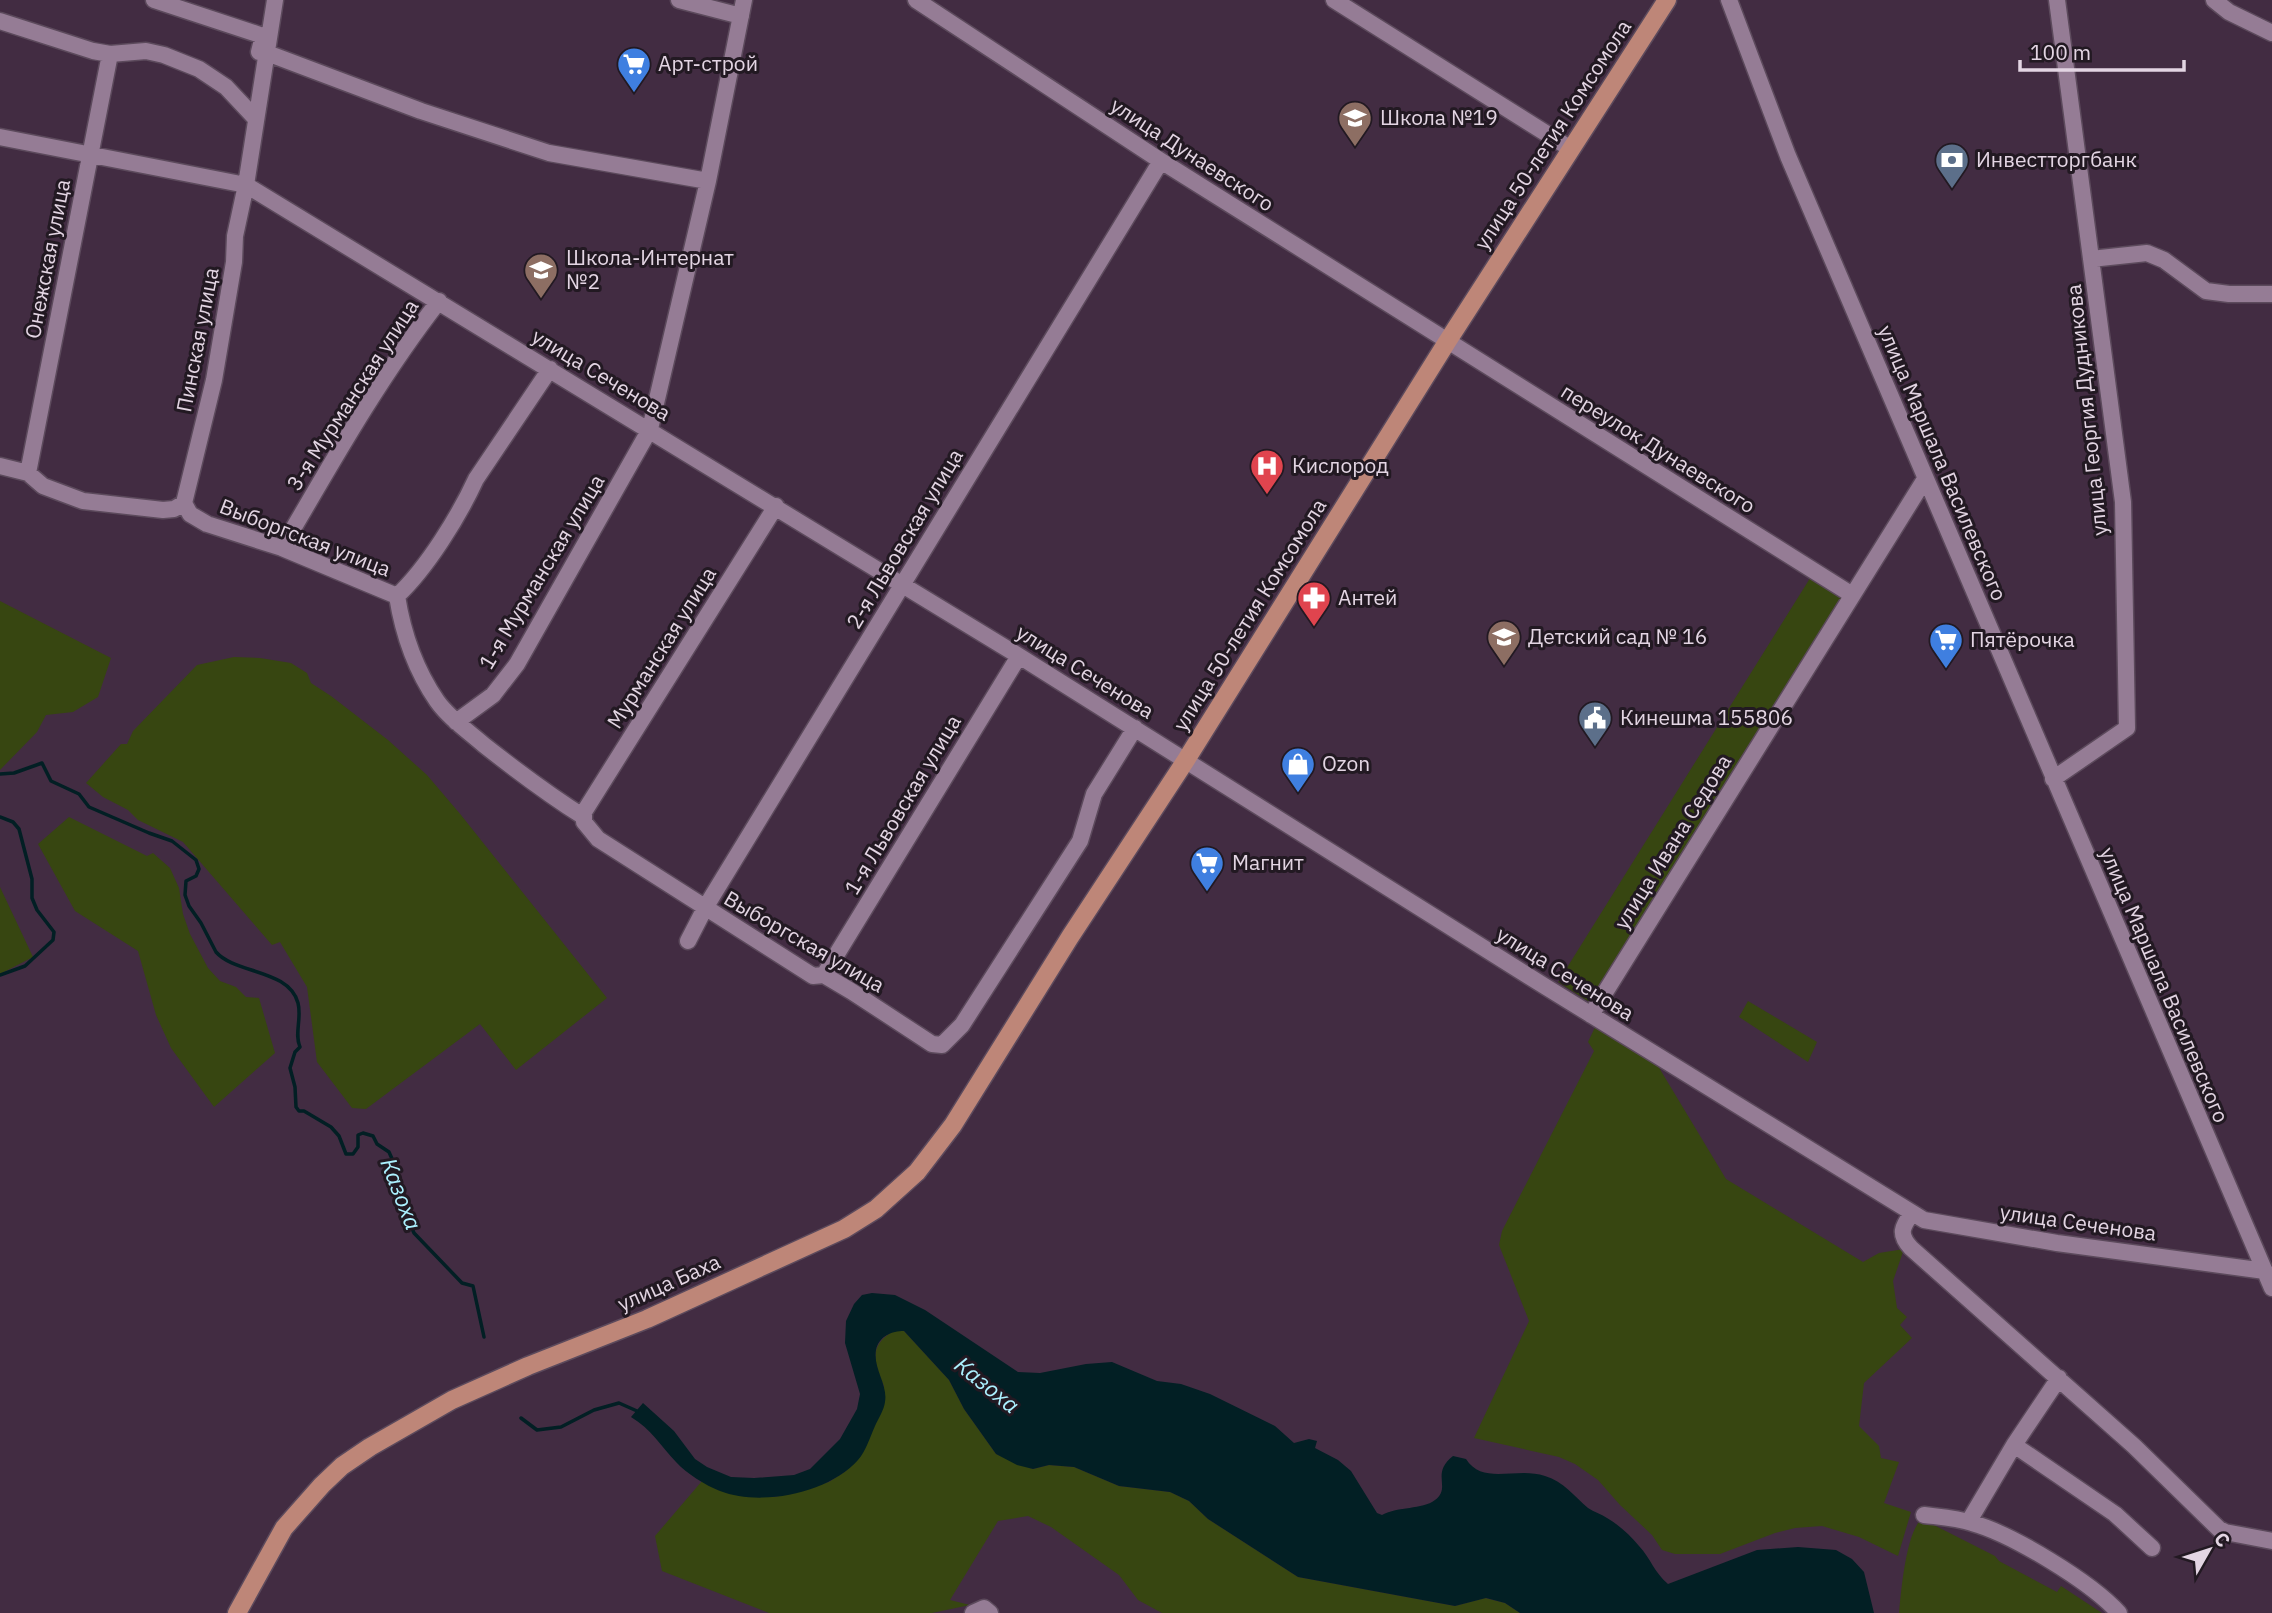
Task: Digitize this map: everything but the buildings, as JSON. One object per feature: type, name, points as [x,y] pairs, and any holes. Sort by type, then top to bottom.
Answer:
[{"type":"main road","name":"улица 50-летия Комсомола","points":[[844,1229],[891,1198],[934,1151],[1186,760],[1447,342],[1667,0]]},
{"type":"main road","name":"улица Баха","points":[[237,1613],[284,1528],[303,1505],[335,1473],[389,1436],[452,1400],[647,1319],[844,1229]]},
{"type":"street","points":[[154,0],[262,36],[253,88],[248,96]]},
{"type":"street","name":"Пинская улица","points":[[184,503],[214,380],[275,0]]},
{"type":"street","points":[[679,0],[742,8]]},
{"type":"street","name":"улица Дунаевского","points":[[916,0],[1161,161],[1447,342]]},
{"type":"street","points":[[1334,0],[1571,149]]},
{"type":"street","name":"улица Маршала Василевского","points":[[1729,0],[1788,156],[2272,1288]]},
{"type":"street","name":"улица Георгия Дудникова","points":[[2053,779],[2127,728],[2123,502],[2057,0]]},
{"type":"street","points":[[2214,0],[2229,12],[2272,33]]},
{"type":"street","name":"1-я Мурманская улица","points":[[456,722],[493,695],[517,664],[650,429],[708,181],[742,8]]},
{"type":"street","points":[[0,21],[110,54],[146,51],[199,69],[226,88],[257,119]]},
{"type":"street","points":[[267,53],[421,111],[550,153],[708,181]]},
{"type":"street","name":"Онежская улица","points":[[28,473],[110,54]]},
{"type":"street","name":"улица Сеченова","points":[[0,137],[246,185],[776,506],[1924,1220],[2057,1243],[2265,1271]]},
{"type":"street","name":"2-я Львовская улица","points":[[688,941],[705,908],[1161,161]]},
{"type":"street","points":[[2091,259],[2147,253],[2164,260],[2206,290],[2229,294],[2272,294]]},
{"type":"street","name":"3-я Мурманская улица","points":[[282,548],[354,426],[439,301]]},
{"type":"street","name":"переулок Дунаевского","points":[[1447,342],[1846,591]]},
{"type":"street","points":[[397,596],[413,581],[471,492],[476,479],[550,369]]},
{"type":"street","points":[[0,466],[28,473],[43,486],[83,502],[163,510],[174,509],[184,503]]},
{"type":"street","name":"улица Ивана Седова","points":[[1591,1015],[1925,479]]},
{"type":"street","name":"Выборгская улица","points":[[184,503],[190,514],[207,524],[282,548],[397,596],[401,622],[417,667],[438,703],[456,722],[539,789],[584,815],[584,822],[598,839],[813,976],[824,975],[932,1044],[942,1045],[962,1025],[1080,841],[1094,794],[1135,729]]},
{"type":"street","name":"Мурманская улица","points":[[584,815],[776,506]]},
{"type":"street","name":"1-я Львовская улица","points":[[824,975],[1019,656]]},
{"type":"street","points":[[1912,1213],[1902,1227],[1905,1241],[2134,1446],[2219,1529],[2272,1541]]},
{"type":"street","points":[[1969,1521],[2014,1445],[2059,1378]]},
{"type":"street","points":[[2014,1445],[2115,1514],[2152,1548]]},
{"type":"street","points":[[1924,1515],[1969,1521],[1985,1527],[2055,1563],[2119,1613]]},
{"type":"green space","points":[[1812,575],[1844,596],[1591,1003],[1558,982]]},
{"type":"green space","points":[[0,601],[111,658],[98,697],[73,712],[46,715],[37,732],[0,770]]},
{"type":"green space","points":[[234,657],[291,663],[307,673],[311,683],[388,740],[427,775],[607,998],[516,1070],[480,1024],[366,1109],[352,1108],[317,1062],[307,987],[280,942],[272,945],[183,842],[138,820],[128,810],[103,797],[86,783],[121,744],[127,744],[133,731],[197,665]]},
{"type":"green space","points":[[69,817],[147,856],[153,853],[170,868],[179,888],[183,914],[190,934],[208,968],[220,981],[236,987],[246,997],[259,998],[275,1053],[214,1107],[171,1048],[156,1015],[138,951],[75,911],[38,844]]},
{"type":"green space","points":[[0,887],[33,957],[0,974]]},
{"type":"green space","points":[[1748,1001],[1817,1042],[1808,1062],[1739,1017]]},
{"type":"green space","points":[[1597,1023],[1655,1061],[1726,1179],[1863,1262],[1879,1253],[1904,1249],[1893,1281],[1897,1308],[1907,1317],[1900,1325],[1912,1338],[1864,1383],[1859,1426],[1879,1446],[1881,1458],[1899,1462],[1884,1503],[1911,1512],[1898,1556],[1859,1537],[1822,1526],[1775,1533],[1720,1554],[1675,1554],[1662,1550],[1652,1535],[1598,1480],[1575,1464],[1559,1457],[1474,1438],[1529,1321],[1499,1245],[1502,1231],[1594,1051],[1588,1042]]},
{"type":"green space","points":[[894,1331],[904,1331],[949,1380],[964,1409],[996,1454],[1033,1469],[1049,1465],[1074,1467],[1119,1486],[1170,1492],[1189,1501],[1208,1519],[1298,1577],[1455,1606],[1485,1598],[1505,1603],[1520,1613],[1162,1613],[1138,1600],[1119,1575],[1051,1527],[1028,1516],[998,1521],[950,1600],[970,1605],[932,1613],[769,1613],[662,1571],[655,1536],[702,1481],[718,1490],[775,1497],[829,1482],[846,1471],[884,1386],[876,1362],[877,1348],[886,1336]]},
{"type":"green space","points":[[1922,1519],[1995,1556],[1999,1561],[2057,1592],[2061,1586],[2102,1613],[1899,1613],[1908,1548],[1916,1526]]},
{"type":"water","points":[[862,1295],[895,1295],[925,1310],[1018,1372],[1040,1373],[1112,1362],[1157,1381],[1181,1384],[1210,1394],[1275,1426],[1294,1443],[1309,1439],[1317,1441],[1315,1448],[1338,1460],[1351,1471],[1377,1513],[1382,1515],[1435,1500],[1442,1490],[1443,1469],[1453,1456],[1466,1459],[1482,1472],[1534,1474],[1558,1482],[1588,1508],[1628,1534],[1668,1584],[1757,1550],[1798,1547],[1836,1550],[1852,1559],[1864,1572],[1874,1613],[1520,1613],[1505,1603],[1486,1598],[1455,1606],[1298,1577],[1208,1519],[1189,1501],[1170,1492],[1119,1486],[1074,1467],[1049,1465],[1033,1469],[1017,1465],[996,1454],[964,1409],[949,1380],[904,1331],[887,1335],[876,1350],[885,1402],[863,1452],[845,1471],[812,1489],[794,1494],[755,1498],[720,1491],[685,1471],[650,1432],[631,1417],[643,1403],[674,1431],[695,1459],[731,1477],[794,1475],[810,1469],[840,1439],[857,1409],[860,1394],[845,1343],[846,1321]]},
{"type":"waterway","name":"Казоха","points":[[0,774],[14,773],[42,763],[51,781],[79,794],[89,807],[172,841],[196,860],[199,869],[196,876],[186,881],[185,895],[216,952],[225,959],[284,984],[293,992],[298,1003],[300,1047],[295,1052],[290,1068],[296,1107],[331,1127],[339,1136],[346,1154],[353,1154],[358,1147],[358,1135],[363,1133],[373,1136],[377,1144],[389,1152],[403,1208],[414,1233],[462,1283],[473,1286],[484,1337]]},
{"type":"waterway","name":"Казоха","points":[[0,817],[13,822],[19,829],[32,879],[32,898],[37,910],[54,932],[53,940],[25,966],[0,975]]},
{"type":"waterway","name":"Казоха","points":[[521,1418],[537,1430],[561,1427],[594,1410],[619,1403],[637,1411]]},
{"type":"place","name":"Арт-строй","points":[[634,94]]},
{"type":"place","name":"Школа №19","points":[[1355,148]]},
{"type":"place","name":"Инвестторгбанк","points":[[1952,190]]},
{"type":"place","name":"Школа-Интернат №2","points":[[541,300]]},
{"type":"place","name":"Кислород","points":[[1267,496]]},
{"type":"place","name":"Антей","points":[[1314,628]]},
{"type":"place","name":"Детский сад № 16","points":[[1504,667]]},
{"type":"place","name":"Пятёрочка","points":[[1946,670]]},
{"type":"place","name":"Кинешма 155806","points":[[1595,748]]},
{"type":"place","name":"Ozon","points":[[1298,794]]},
{"type":"place","name":"Магнит","points":[[1207,893]]}]
